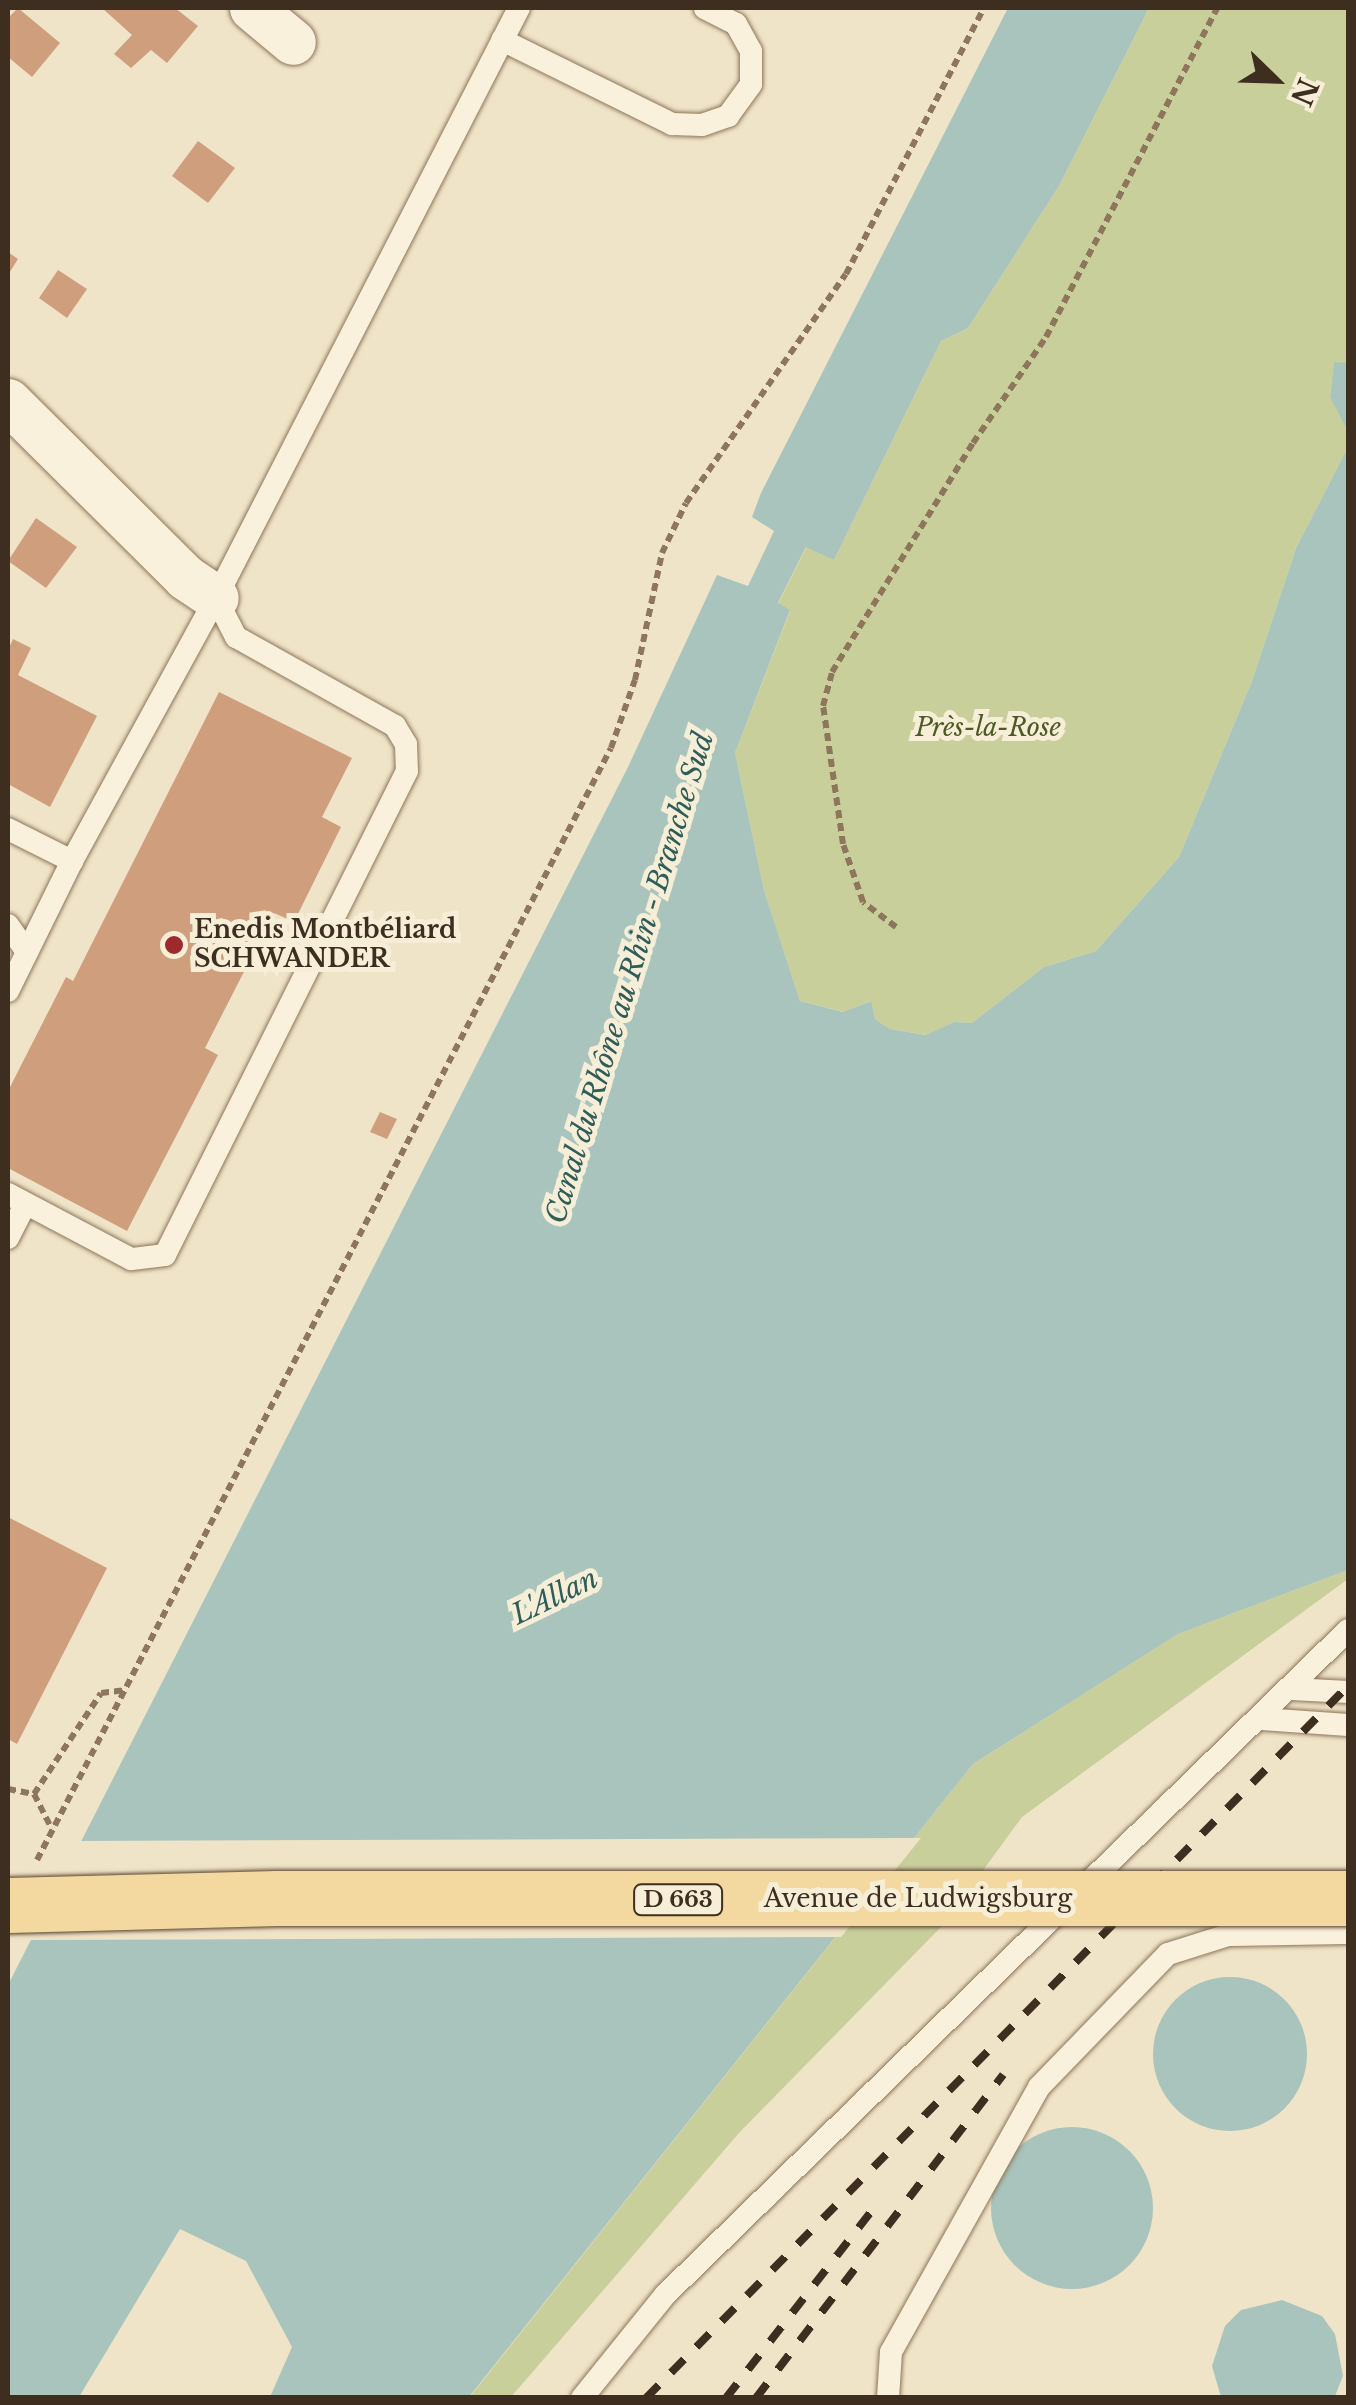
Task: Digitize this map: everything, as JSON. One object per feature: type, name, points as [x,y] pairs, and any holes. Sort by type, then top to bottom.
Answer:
[{"type":"main road","name":"Avenue de Ludwigsburg","points":[[16,1880],[1348,1861]]},
{"type":"main road","name":"Avenue de Ludwigsburg","points":[[16,1880],[277,1898],[1348,1898]]},
{"type":"street","points":[[252,8],[293,42]]},
{"type":"street","points":[[8,401],[184,577],[216,598]]},
{"type":"lane","points":[[8,991],[72,861],[216,598],[519,8]]},
{"type":"lane","points":[[502,40],[672,124],[702,125],[728,116],[750,84],[752,51],[736,24],[705,8]]},
{"type":"lane","points":[[8,1238],[16,1199],[131,1259],[165,1255],[407,771],[406,744],[395,726],[236,637],[216,598]]},
{"type":"lane","points":[[8,828],[72,861]]},
{"type":"lane","points":[[8,926],[27,952]]},
{"type":"lane","points":[[582,2398],[665,2295],[1262,1719],[1348,1630]]},
{"type":"lane","points":[[1292,1689],[1348,1692]]},
{"type":"lane","points":[[1262,1719],[1348,1726]]},
{"type":"lane","points":[[888,2398],[891,2352],[1039,2088],[1168,1954],[1228,1936],[1348,1932]]},
{"type":"path","points":[[16,1880],[52,1830],[610,748],[634,680],[662,554],[686,504],[846,274],[984,8]]},
{"type":"path","points":[[896,927],[863,902],[843,844],[824,706],[832,672],[972,443],[1046,337],[1217,8]]},
{"type":"path","points":[[34,1794],[101,1692],[125,1690]]},
{"type":"path","points":[[8,1789],[34,1794]]},
{"type":"path","points":[[34,1794],[52,1830]]},
{"type":"green space","name":"Près-la-Rose","points":[[1149,8],[1348,8],[1348,363],[1334,363],[1330,396],[1348,432],[1348,447],[1296,548],[1252,681],[1179,857],[1096,951],[1044,967],[972,1023],[954,1022],[927,1035],[890,1029],[875,1019],[870,1001],[844,1012],[800,1001],[764,890],[735,753],[790,611],[778,604],[807,546],[834,560],[941,341],[968,328],[1059,186]]},
{"type":"green space","points":[[1348,1570],[1348,1579],[1022,1817],[943,1925],[739,2133],[511,2397],[469,2398],[973,1764],[1178,1634]]},
{"type":"water","points":[[1008,8],[1149,8],[1059,186],[968,328],[941,341],[834,560],[806,547],[778,603],[790,610],[735,753],[764,890],[800,1001],[843,1012],[871,1001],[875,1019],[890,1029],[926,1035],[954,1022],[972,1023],[1044,967],[1096,951],[1179,857],[1252,681],[1296,548],[1348,447],[1348,1570],[1178,1634],[973,1764],[469,2397],[270,2397],[292,2347],[246,2261],[180,2229],[79,2397],[8,2397],[8,1985],[628,767],[717,575],[748,586],[774,531],[752,517],[761,493]]},
{"type":"water","points":[[1334,362],[1348,363],[1348,432],[1330,397]]},
{"type":"water","points":[[1230,1977],[1260,1983],[1285,1999],[1301,2024],[1307,2054],[1301,2084],[1285,2109],[1260,2125],[1230,2131],[1200,2125],[1175,2109],[1159,2084],[1153,2054],[1159,2024],[1175,1999],[1200,1983]]},
{"type":"water","points":[[1072,2127],[1103,2134],[1129,2151],[1146,2177],[1153,2208],[1146,2239],[1129,2265],[1103,2282],[1072,2289],[1041,2282],[1015,2265],[998,2239],[991,2208],[998,2177],[1015,2151],[1041,2134]]},
{"type":"water","points":[[1282,2300],[1322,2316],[1335,2334],[1343,2376],[1335,2396],[1221,2397],[1212,2366],[1225,2326],[1241,2310]]},
{"type":"pier","points":[[921,1838],[841,1937],[25,1940],[75,1841]]},
{"type":"building","points":[[18,8],[60,43],[32,77],[8,57],[8,18]]},
{"type":"building","points":[[102,8],[175,8],[198,26],[167,63],[151,50],[131,68],[114,54],[132,35]]},
{"type":"building","points":[[198,141],[235,168],[208,203],[172,176]]},
{"type":"building","points":[[8,252],[18,259],[8,275]]},
{"type":"building","points":[[58,270],[87,289],[67,318],[39,298]]},
{"type":"building","points":[[36,518],[77,547],[46,588],[8,561]]},
{"type":"building","points":[[13,639],[31,648],[18,675],[97,716],[50,807],[8,784],[8,650]]},
{"type":"building","name":"Enedis Montbéliard SCHWANDER","points":[[219,692],[352,758],[322,817],[341,827],[294,922],[274,913],[205,1048],[218,1055],[127,1231],[8,1168],[8,1091],[66,977],[73,981]]},
{"type":"building","points":[[380,1112],[397,1119],[387,1139],[370,1132]]},
{"type":"building","points":[[8,1517],[107,1568],[17,1744],[8,1739]]},
{"type":"railway","points":[[646,2398],[1348,1686]]},
{"type":"railway","points":[[756,2398],[1003,2075]]},
{"type":"railway","points":[[726,2398],[873,2209]]},
{"type":"place","name":"Enedis Montbéliard SCHWANDER","points":[[174,945]]},
{"type":"water label","name":"Canal du Rhône au Rhin - Branche Sud","points":[[630,978]]},
{"type":"water label","name":"L'Allan","points":[[555,1597]]}]
